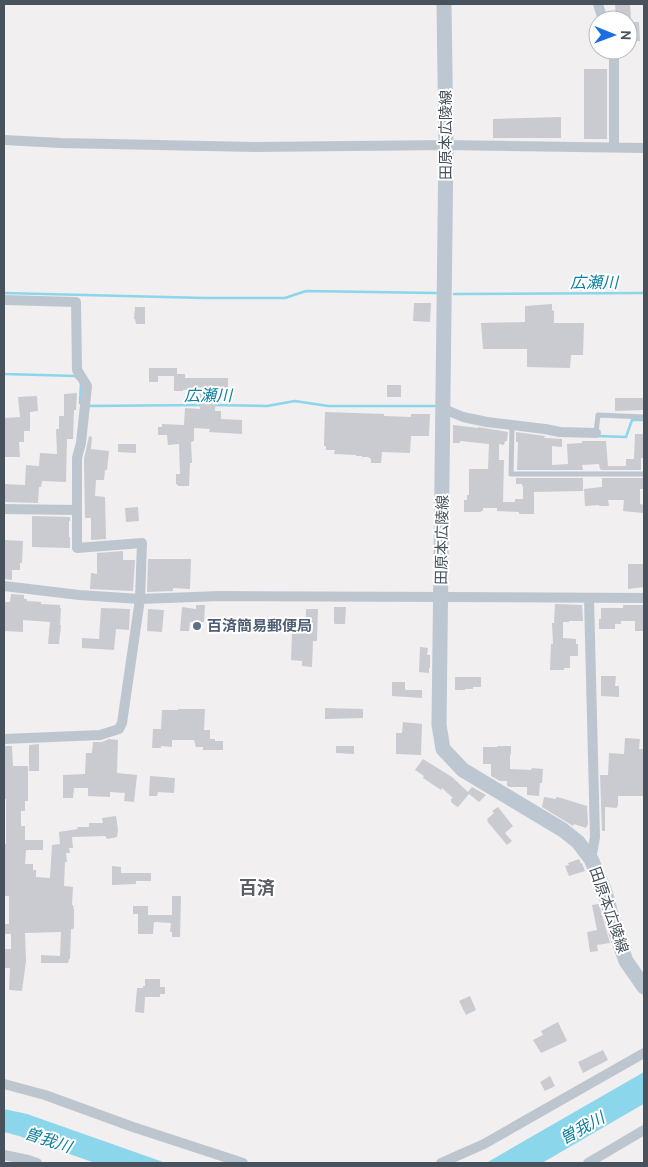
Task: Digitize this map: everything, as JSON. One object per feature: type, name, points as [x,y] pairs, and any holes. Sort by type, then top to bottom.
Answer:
[{"type":"main road","name":"田原本広陵線","points":[[444,4],[446,145],[439,725],[443,749],[463,770],[563,830],[578,842],[591,859],[605,892],[626,961],[644,987]]},
{"type":"street","points":[[614,60],[614,147]]},
{"type":"street","points":[[4,140],[61,144],[255,147],[446,145],[644,148]]},
{"type":"street","points":[[4,300],[76,302],[77,370],[87,386],[81,443],[77,458],[77,548],[142,543],[140,599],[122,723],[119,729],[100,735],[4,739]]},
{"type":"street","points":[[444,408],[463,417],[512,428],[545,429],[560,432],[596,432]]},
{"type":"street","points":[[4,509],[77,510]]},
{"type":"street","points":[[4,586],[79,595],[140,599],[220,596],[644,598]]},
{"type":"street","points":[[589,598],[595,837],[591,859]]},
{"type":"street","points":[[442,1163],[484,1144],[644,1053]]},
{"type":"street","points":[[4,1084],[45,1095],[132,1127],[243,1163]]},
{"type":"street","points":[[588,1163],[644,1130]]},
{"type":"street","points":[[4,1155],[37,1163]]},
{"type":"lane","points":[[596,432],[598,415],[644,417]]},
{"type":"lane","points":[[512,428],[511,474],[644,474]]},
{"type":"water","name":"曽我川","points":[[644,1072],[644,1104],[542,1163],[486,1163]]},
{"type":"water","name":"曽我川","points":[[4,1109],[27,1114],[166,1163],[95,1163],[4,1132]]},
{"type":"building","points":[[615,4],[630,4],[630,10],[615,10]]},
{"type":"building","points":[[638,22],[639,22],[640,41],[638,41]]},
{"type":"building","points":[[584,69],[607,69],[607,139],[584,139]]},
{"type":"building","points":[[561,117],[561,138],[493,138],[493,119]]},
{"type":"building","points":[[414,303],[431,303],[430,322],[413,321]]},
{"type":"building","points":[[552,304],[554,323],[584,323],[583,355],[571,355],[570,368],[527,367],[527,349],[483,349],[481,323],[525,322],[525,306]]},
{"type":"building","points":[[135,307],[145,307],[145,324],[136,324],[134,319]]},
{"type":"building","points":[[149,368],[177,368],[177,374],[185,374],[185,378],[228,378],[228,394],[216,394],[215,411],[221,411],[221,419],[242,420],[242,434],[209,432],[210,429],[194,428],[194,441],[191,442],[192,463],[190,463],[189,486],[178,486],[176,484],[176,474],[180,474],[179,444],[168,445],[167,435],[158,435],[158,427],[162,427],[162,424],[184,425],[185,408],[200,409],[200,394],[197,393],[197,389],[174,391],[174,376],[158,376],[158,382],[149,382]]},
{"type":"building","points":[[387,385],[401,385],[401,397],[387,397]]},
{"type":"building","points":[[77,393],[76,410],[74,410],[73,439],[67,439],[66,482],[42,481],[41,487],[39,487],[38,503],[4,502],[4,484],[25,485],[26,465],[39,466],[40,453],[57,454],[56,429],[59,429],[59,416],[64,416],[64,394]]},
{"type":"building","points":[[37,396],[38,411],[30,412],[30,431],[24,431],[24,442],[19,442],[20,457],[4,457],[4,418],[20,417],[18,397]]},
{"type":"building","points":[[615,398],[644,398],[644,410],[615,411]]},
{"type":"building","points":[[325,412],[411,417],[411,414],[430,414],[429,436],[411,436],[410,453],[382,452],[381,463],[371,463],[371,459],[368,457],[334,454],[335,450],[326,450],[326,446],[324,446]]},
{"type":"building","points":[[453,425],[508,432],[507,441],[505,441],[504,445],[499,444],[499,460],[504,460],[503,502],[515,502],[515,499],[523,499],[523,486],[522,484],[516,484],[516,478],[583,478],[583,491],[534,492],[534,514],[497,511],[497,508],[483,508],[481,512],[464,512],[464,500],[467,500],[467,495],[469,495],[469,469],[488,469],[489,444],[460,441],[460,443],[453,443]]},
{"type":"building","points":[[516,432],[545,436],[544,438],[562,439],[562,447],[552,446],[552,465],[568,464],[567,444],[582,443],[582,441],[606,441],[608,466],[626,466],[626,459],[634,459],[635,434],[644,434],[644,458],[641,458],[641,470],[602,470],[599,464],[582,465],[583,470],[517,470],[518,442],[516,442]]},
{"type":"building","points":[[89,436],[92,437],[91,449],[109,451],[104,480],[96,480],[95,496],[105,497],[106,539],[91,540],[91,518],[85,518],[84,459]]},
{"type":"building","points":[[118,444],[136,444],[136,453],[118,452]]},
{"type":"building","points":[[602,478],[644,478],[644,489],[640,489],[640,504],[644,505],[644,513],[623,511],[624,500],[608,500],[609,506],[585,506],[584,489],[602,487]]},
{"type":"building","points":[[138,507],[139,521],[126,522],[125,508]]},
{"type":"building","points":[[32,516],[70,517],[70,548],[32,547]]},
{"type":"building","points":[[4,540],[23,541],[22,563],[20,563],[20,570],[12,570],[12,580],[4,579]]},
{"type":"building","points":[[123,551],[123,560],[135,560],[133,591],[90,589],[91,573],[97,574],[97,553]]},
{"type":"building","points":[[148,559],[191,559],[190,589],[173,588],[173,591],[147,592]]},
{"type":"building","points":[[628,564],[644,564],[644,587],[628,589]]},
{"type":"building","points":[[11,594],[24,595],[24,599],[27,599],[27,601],[60,605],[61,625],[59,644],[48,644],[50,622],[23,620],[23,632],[4,631],[4,602],[10,602]]},
{"type":"building","points":[[555,604],[582,605],[583,621],[563,622],[563,638],[576,639],[576,644],[578,644],[578,656],[570,656],[570,668],[564,668],[564,670],[550,670],[551,644],[553,644],[552,623],[554,623]]},
{"type":"building","points":[[196,605],[205,605],[204,622],[190,622],[189,631],[180,631],[182,607],[196,609]]},
{"type":"building","points":[[623,605],[644,605],[644,631],[635,631],[635,621],[621,621],[621,624],[615,624],[615,629],[599,629],[601,608],[623,608]]},
{"type":"building","points":[[334,607],[346,607],[345,624],[334,623]]},
{"type":"building","points":[[101,608],[130,609],[129,630],[116,629],[114,650],[82,648],[82,638],[99,639]]},
{"type":"building","points":[[148,609],[164,610],[162,632],[147,631]]},
{"type":"building","points":[[306,609],[318,609],[317,641],[313,641],[312,667],[302,666],[302,661],[291,660],[292,633],[305,633]]},
{"type":"building","points":[[420,647],[428,648],[427,655],[430,655],[429,673],[419,672]]},
{"type":"building","points":[[601,676],[616,676],[615,686],[619,686],[619,697],[601,696]]},
{"type":"building","points":[[455,677],[481,677],[481,687],[455,690]]},
{"type":"building","points":[[392,682],[405,682],[406,690],[422,690],[422,698],[392,696]]},
{"type":"building","points":[[325,708],[363,709],[363,718],[325,719]]},
{"type":"building","points":[[205,709],[204,730],[210,730],[210,739],[223,741],[223,750],[203,750],[203,747],[196,747],[194,740],[172,740],[172,747],[161,746],[161,748],[152,748],[153,729],[161,729],[162,710]]},
{"type":"building","points":[[403,722],[422,724],[421,755],[396,754],[396,733],[402,733]]},
{"type":"building","points":[[625,738],[640,739],[639,749],[644,749],[644,796],[618,796],[617,808],[605,807],[605,831],[602,831],[600,775],[608,775],[609,753],[624,754]]},
{"type":"building","points":[[109,739],[118,740],[117,773],[137,775],[134,802],[124,801],[125,793],[110,792],[110,797],[88,796],[88,788],[74,788],[73,798],[63,798],[63,775],[85,774],[86,753],[92,753],[93,742],[102,742]]},
{"type":"building","points":[[39,744],[39,771],[29,771],[29,745]]},
{"type":"building","points":[[4,746],[12,746],[13,766],[28,766],[28,801],[25,801],[25,811],[21,811],[21,826],[25,826],[25,840],[43,840],[43,850],[26,850],[25,864],[33,864],[33,870],[36,870],[36,877],[50,878],[52,845],[60,844],[59,832],[78,829],[77,827],[89,827],[89,823],[103,823],[102,818],[116,816],[118,830],[117,837],[107,839],[105,836],[72,837],[73,848],[69,848],[70,853],[66,853],[67,862],[65,862],[64,886],[73,887],[74,927],[71,929],[70,959],[68,963],[41,963],[41,955],[60,956],[61,932],[25,933],[26,961],[22,991],[9,990],[10,968],[4,968],[4,949],[11,949],[11,934],[4,934],[4,924],[9,924],[9,896],[4,896],[6,799],[4,799]]},
{"type":"building","points":[[336,746],[354,746],[354,754],[336,753]]},
{"type":"building","points":[[511,746],[510,769],[543,769],[539,796],[527,795],[527,787],[510,787],[507,786],[507,781],[500,781],[491,776],[491,764],[483,764],[483,747]]},
{"type":"building","points":[[423,759],[452,777],[468,792],[472,787],[486,795],[479,802],[469,794],[458,807],[456,806],[451,802],[453,798],[442,788],[441,790],[415,770]]},
{"type":"building","points":[[150,776],[175,778],[174,793],[158,792],[157,796],[149,796]]},
{"type":"building","points":[[544,797],[561,798],[587,806],[588,824],[586,828],[574,824],[573,826],[542,807]]},
{"type":"building","points":[[498,807],[513,826],[505,833],[512,841],[507,845],[487,821],[494,813],[492,811]]},
{"type":"building","points":[[579,859],[585,871],[569,876],[565,866]]},
{"type":"building","points":[[112,866],[121,867],[121,873],[151,873],[151,881],[136,881],[136,884],[112,885]]},
{"type":"building","points":[[172,896],[181,896],[180,937],[172,937],[172,932],[170,932],[171,923],[154,922],[153,934],[138,934],[138,914],[133,914],[133,906],[148,906],[148,915],[172,915]]},
{"type":"building","points":[[599,904],[610,943],[597,945],[598,951],[590,952],[587,932],[597,930],[592,905]]},
{"type":"building","points":[[145,979],[160,979],[160,987],[165,987],[165,994],[160,994],[160,997],[145,997],[144,1013],[135,1012],[137,988],[145,986]]},
{"type":"building","points":[[470,996],[476,1010],[466,1015],[459,1001]]},
{"type":"building","points":[[558,1022],[567,1041],[541,1053],[533,1040],[543,1035],[541,1031]]},
{"type":"building","points":[[603,1050],[608,1060],[583,1073],[578,1062]]},
{"type":"building","points":[[550,1076],[555,1086],[545,1091],[540,1082]]},
{"type":"waterway","name":"広瀬川","points":[[4,293],[205,298],[285,298],[306,291],[436,293]]},
{"type":"waterway","name":"広瀬川","points":[[454,294],[644,293]]},
{"type":"waterway","name":"広瀬川","points":[[4,373],[75,376],[78,379]]},
{"type":"waterway","name":"広瀬川","points":[[81,383],[80,403],[82,404]]},
{"type":"waterway","name":"広瀬川","points":[[212,405],[267,406],[295,401],[328,406],[436,406]]},
{"type":"waterway","name":"広瀬川","points":[[87,406],[201,405]]},
{"type":"waterway","name":"広瀬川","points":[[597,436],[626,437],[632,420],[644,420]]},
{"type":"place","name":"百済簡易郵便局","points":[[197,626]]},
{"type":"district","name":"百済","points":[[257,888]]}]
